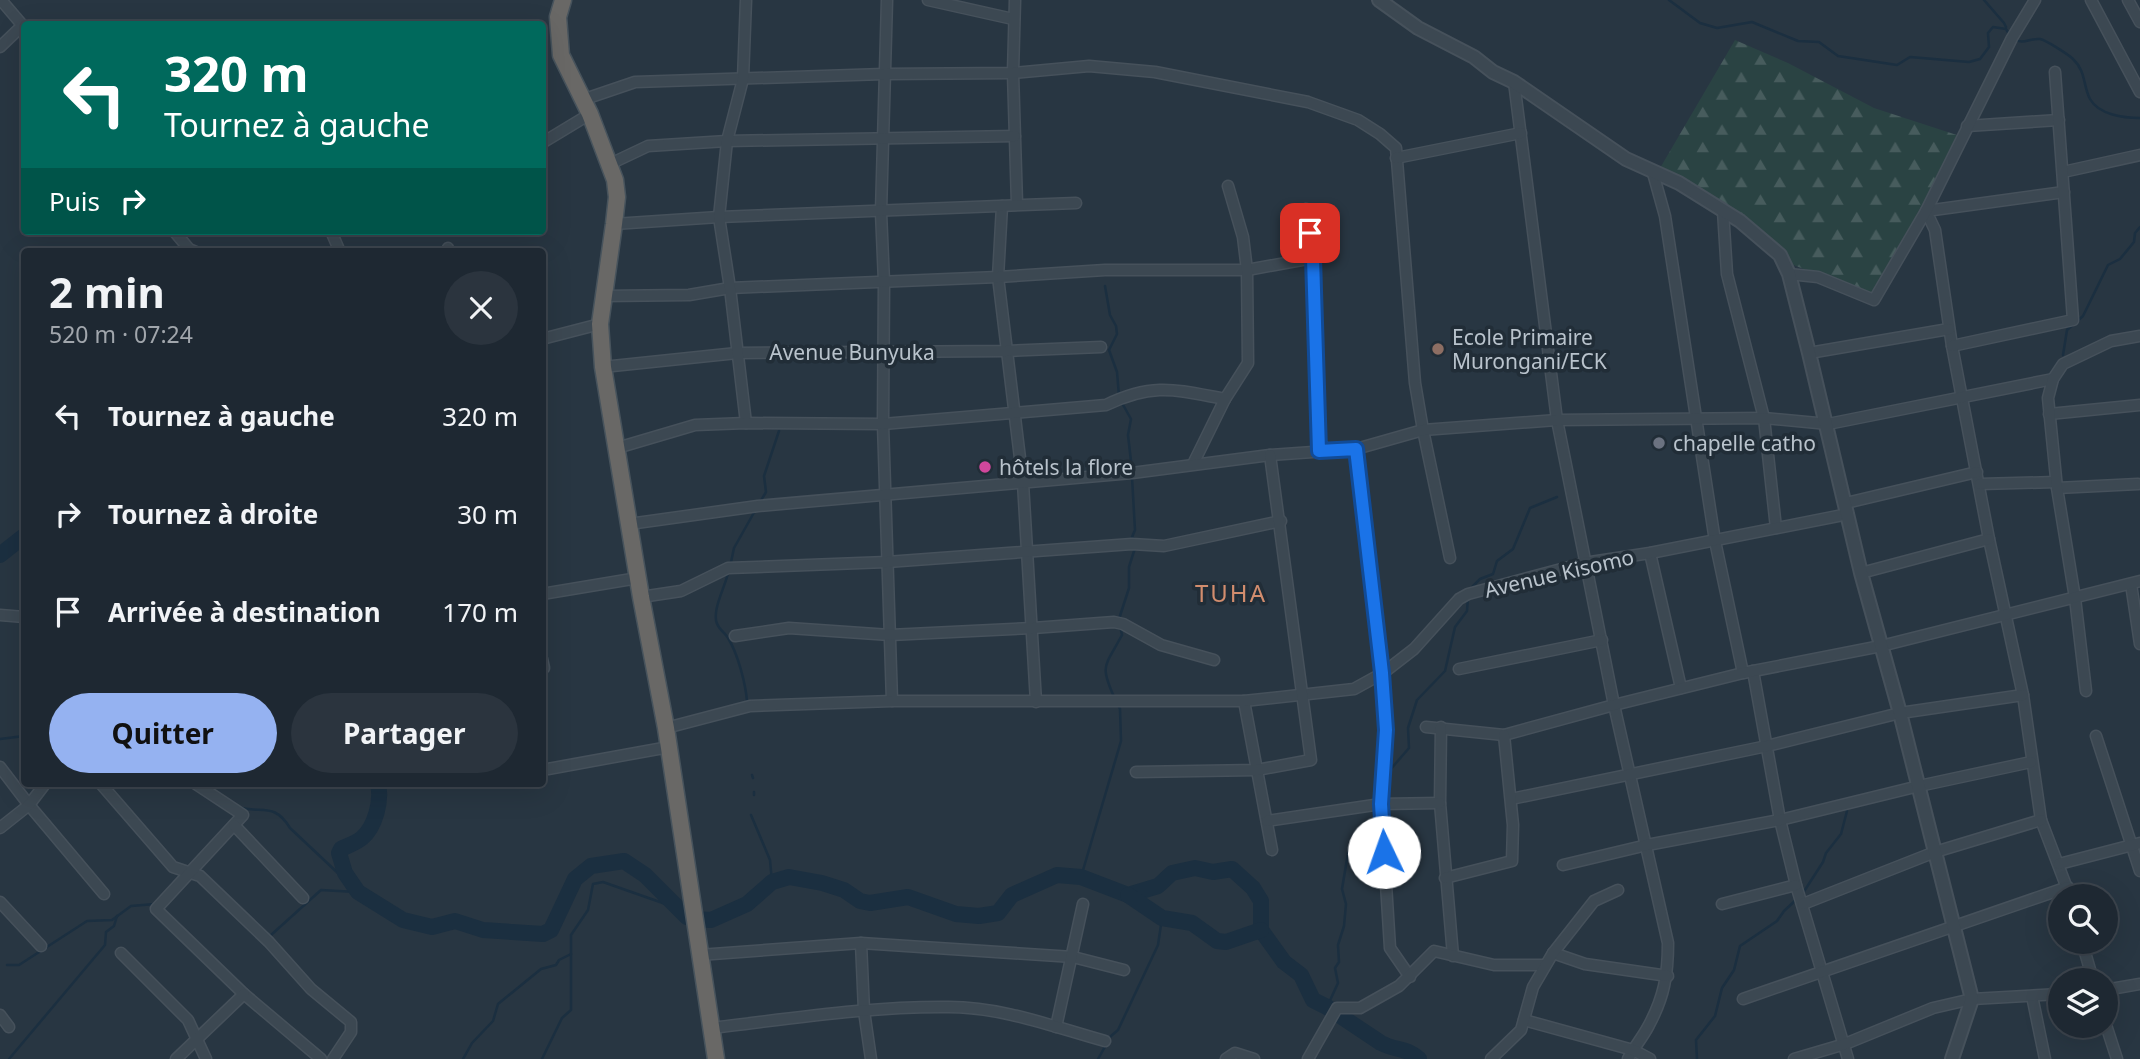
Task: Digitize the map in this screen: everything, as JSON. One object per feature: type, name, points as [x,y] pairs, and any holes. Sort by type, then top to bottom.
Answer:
[{"type":"highway","points":[[563,0],[558,17],[561,55],[610,164],[617,197],[600,324],[603,367],[641,597],[666,728],[716,1059]]},
{"type":"street","points":[[1,0],[21,23]]},
{"type":"street","points":[[746,0],[743,79],[727,142],[719,217],[746,423]]},
{"type":"street","points":[[887,0],[881,212],[884,282],[883,424],[892,701]]},
{"type":"street","points":[[928,0],[1013,19]]},
{"type":"street","points":[[1014,0],[1017,204]]},
{"type":"street","points":[[1379,0],[1418,28],[1474,57],[1493,72],[1514,82],[1626,159],[1679,183],[1740,221],[1780,255],[1789,274],[1828,424],[1861,573],[1900,713],[1972,999],[1952,1059]]},
{"type":"street","points":[[1789,274],[1818,277],[1874,300],[1926,211],[2012,38],[2035,0]]},
{"type":"street","points":[[2091,0],[2140,92]]},
{"type":"street","points":[[2128,0],[2140,22]]},
{"type":"street","points":[[0,47],[21,29]]},
{"type":"street","points":[[546,140],[586,107],[635,82],[1013,73],[1088,66],[1156,72],[1308,102],[1358,120],[1396,148],[1415,383],[1450,558]]},
{"type":"street","points":[[1952,346],[2073,320],[2055,72]]},
{"type":"street","points":[[1514,82],[1557,420],[1614,705],[1668,943],[1668,976],[1649,1026],[1630,1054]]},
{"type":"street","points":[[1967,126],[2059,120]]},
{"type":"street","points":[[1396,158],[1521,133]]},
{"type":"street","points":[[610,164],[648,146],[1015,136]]},
{"type":"street","points":[[2063,172],[2140,155]]},
{"type":"street","points":[[1653,173],[1665,216],[1715,541],[1767,746],[1780,820],[1796,885],[1845,1044],[1847,1059]]},
{"type":"street","points":[[1193,464],[1225,399],[1248,363],[1247,270],[1243,237],[1228,186]]},
{"type":"street","points":[[1926,211],[2064,192]]},
{"type":"street","points":[[614,224],[719,217],[1076,203]]},
{"type":"street","points":[[1002,206],[998,277],[1023,483],[1036,702]]},
{"type":"street","points":[[1306,209],[1313,258],[1319,451]]},
{"type":"street","points":[[1723,211],[1727,274],[1764,418],[1776,528]]},
{"type":"street","points":[[1926,211],[1935,230],[1952,346],[1989,539],[2023,695],[2041,820],[2066,884]]},
{"type":"street","points":[[603,296],[688,295],[730,288],[1105,270],[1247,270],[1313,258]]},
{"type":"street","points":[[546,339],[600,324]]},
{"type":"street","points":[[1809,353],[1949,329]]},
{"type":"street","points":[[2086,691],[2075,598],[2056,485],[2048,398],[2053,379],[2063,364],[2111,341],[2140,336]]},
{"type":"street","name":"Avenue Bunyuka","points":[[603,367],[737,353],[1006,351],[1101,347]]},
{"type":"street","points":[[629,524],[758,506],[1132,473],[1270,455],[1356,449],[1423,430],[1557,420],[1764,418],[1828,424],[2053,379]]},
{"type":"street","points":[[617,448],[695,425],[883,424],[1106,405],[1140,392],[1165,389],[1225,399]]},
{"type":"street","points":[[2049,414],[2140,405]]},
{"type":"street","points":[[1356,449],[1386,730],[1381,804],[1390,948],[1410,976]]},
{"type":"street","points":[[1136,772],[1257,770],[1311,760],[1281,521],[1270,455]]},
{"type":"street","name":"Avenue Kisomo","points":[[666,728],[750,706],[892,701],[1244,701],[1354,690],[1414,649],[1459,599],[1468,594],[1584,563],[1776,528],[1977,472]]},
{"type":"street","points":[[1980,484],[2138,484]]},
{"type":"street","points":[[641,597],[681,591],[730,568],[887,562],[1027,550],[1164,546],[1281,521]]},
{"type":"street","points":[[1861,573],[1989,539]]},
{"type":"street","points":[[1650,553],[1681,688]]},
{"type":"street","points":[[546,594],[638,578]]},
{"type":"street","points":[[1426,727],[1504,736],[1681,688],[1881,646],[2135,582],[2140,645]]},
{"type":"street","points":[[0,615],[21,617]]},
{"type":"street","points":[[735,636],[789,628],[890,635],[1119,623],[1161,645],[1214,660]]},
{"type":"street","points":[[1459,669],[1602,640]]},
{"type":"street","points":[[1511,799],[1767,746],[1900,713],[2023,695]]},
{"type":"street","points":[[1244,701],[1272,850]]},
{"type":"street","points":[[1441,727],[1440,803],[1453,956]]},
{"type":"street","points":[[1445,878],[1512,861],[1511,799],[1504,736]]},
{"type":"street","points":[[2096,736],[2136,844],[2140,871]]},
{"type":"street","points":[[548,769],[669,747]]},
{"type":"street","points":[[1563,865],[1647,845],[1780,820],[2031,762]]},
{"type":"street","points":[[0,767],[104,894]]},
{"type":"street","points":[[0,828],[29,805],[43,787]]},
{"type":"street","points":[[104,787],[173,867],[200,876],[270,942],[311,989],[351,1022],[351,1032],[333,1059]]},
{"type":"street","points":[[201,787],[243,815],[156,909],[244,994],[321,1059]]},
{"type":"street","points":[[1267,821],[1381,804],[1440,803]]},
{"type":"street","points":[[1803,904],[1935,852],[2041,820]]},
{"type":"street","points":[[234,825],[303,898]]},
{"type":"street","points":[[2059,864],[2136,844]]},
{"type":"street","points":[[1721,904],[1796,885]]},
{"type":"street","points":[[1490,1059],[1521,1030],[1533,986],[1553,953],[1594,901],[1618,890]]},
{"type":"street","points":[[1743,999],[1954,926],[2048,898]]},
{"type":"street","points":[[0,902],[41,946]]},
{"type":"street","points":[[1056,1027],[1083,904]]},
{"type":"street","points":[[861,943],[864,1011],[871,1059]]},
{"type":"street","points":[[699,955],[861,943],[1073,957],[1124,970]]},
{"type":"street","points":[[1308,1059],[1334,1012],[1360,1009],[1399,986],[1434,951],[1494,965],[1544,965]]},
{"type":"street","points":[[121,953],[188,1020],[206,1059]]},
{"type":"street","points":[[1553,953],[1585,964],[1668,976]]},
{"type":"street","points":[[2118,988],[2140,984]]},
{"type":"street","points":[[176,1059],[244,994]]},
{"type":"street","points":[[1794,1059],[1845,1044],[1933,1009],[1972,999],[2048,995]]},
{"type":"street","points":[[2032,996],[2045,1059]]},
{"type":"street","points":[[711,1028],[864,1011],[951,1006],[1016,1014],[1105,1041]]},
{"type":"street","points":[[0,1015],[9,1027]]},
{"type":"street","points":[[1524,1020],[1650,1059]]},
{"type":"street","points":[[2110,1038],[2117,1059]]},
{"type":"street","points":[[1226,1059],[1235,1053],[1254,1059]]},
{"type":"green space","points":[[1735,40],[1788,63],[1874,108],[1966,138],[1870,295],[1791,264],[1769,237],[1751,225],[1656,175]]},
{"type":"waterway","points":[[1669,0],[1700,23],[1717,28],[1752,22],[1798,41],[1819,42],[1838,56],[1897,65],[1910,57],[1969,62],[1980,59],[1989,47],[1988,33],[1993,27],[2006,29],[2009,34]]},
{"type":"waterway","points":[[1984,0],[2006,27]]},
{"type":"waterway","points":[[2014,39],[2040,39],[2057,48],[2077,64],[2090,99],[2099,109],[2140,118]]},
{"type":"waterway","points":[[2063,355],[2067,330],[2083,316],[2108,265],[2120,259],[2134,242],[2135,233],[2140,227]]},
{"type":"waterway","points":[[1105,286],[1110,315],[1116,326],[1117,334],[1109,350],[1117,372],[1119,396]]},
{"type":"waterway","points":[[1122,403],[1131,419],[1128,435],[1132,470]]},
{"type":"waterway","points":[[759,504],[766,492],[764,476],[779,431]]},
{"type":"waterway","points":[[1132,477],[1135,530],[1132,537],[1137,541]]},
{"type":"waterway","points":[[1469,590],[1480,579],[1493,574],[1497,561],[1513,549],[1530,508],[1557,497]]},
{"type":"waterway","points":[[730,567],[734,548],[756,509]]},
{"type":"waterway","points":[[0,555],[21,538]]},
{"type":"waterway","points":[[1119,619],[1129,588],[1129,567],[1135,548]]},
{"type":"waterway","points":[[728,573],[718,603],[716,620],[735,652],[747,702]]},
{"type":"waterway","points":[[1387,788],[1390,770],[1409,748],[1408,728],[1417,700],[1445,671],[1455,627],[1467,611],[1468,597]]},
{"type":"waterway","points":[[1115,699],[1107,679],[1106,666],[1122,635],[1120,625]]},
{"type":"waterway","points":[[1081,877],[1121,741],[1118,705]]},
{"type":"waterway","points":[[0,739],[21,736]]},
{"type":"waterway","points":[[378,787],[378,806],[371,827],[362,838],[341,849],[339,853],[345,873],[358,892],[403,920],[432,927],[455,921],[483,930],[543,934],[551,930],[575,879],[591,866],[624,861],[645,875],[687,917],[711,920],[747,904],[772,882],[789,877],[844,890],[860,901],[870,903],[908,897],[956,914],[979,916],[998,913],[1012,895],[1057,875],[1081,877],[1128,895],[1158,886],[1172,873],[1195,868],[1213,872],[1232,869],[1253,888],[1261,901],[1261,930],[1284,962],[1301,975],[1313,1000],[1381,1043],[1419,1059]]},
{"type":"waterway","points":[[238,807],[267,810],[279,815],[358,892]]},
{"type":"waterway","points":[[1327,1007],[1338,983],[1335,968],[1339,962],[1338,945],[1344,926],[1346,904],[1342,889],[1348,853],[1359,836],[1373,827],[1376,808]]},
{"type":"waterway","points":[[1803,893],[1826,853],[1841,834],[1847,811]]},
{"type":"waterway","points":[[751,815],[770,860],[772,882]]},
{"type":"waterway","points":[[542,1059],[562,1018],[571,1010],[571,935],[588,910],[593,884],[603,882],[677,908]]},
{"type":"waterway","points":[[271,935],[321,890],[356,892]]},
{"type":"waterway","points":[[1128,895],[1162,918],[1192,923],[1217,941],[1226,942],[1261,930]]},
{"type":"waterway","points":[[1697,1059],[1696,1040],[1715,1016],[1722,988],[1734,970],[1740,946],[1777,921],[1798,898]]},
{"type":"waterway","points":[[7,965],[19,965],[87,921],[112,920],[131,906],[155,904]]},
{"type":"waterway","points":[[9,1059],[105,945],[106,932],[114,926],[117,916]]},
{"type":"waterway","points":[[1098,1059],[1111,1036],[1118,1030],[1158,945],[1162,918]]},
{"type":"waterway","points":[[463,1059],[472,1043],[493,1021],[498,1004],[541,969],[556,965],[559,960],[571,954]]},
{"type":"place","name":"Ecole Primaire Murongani/ECK","points":[[1438,349]]},
{"type":"place","name":"chapelle catho","points":[[1659,443]]},
{"type":"place","name":"hôtels la flore","points":[[985,467]]},
{"type":"district","name":"TUHA","points":[[1231,592]]},
{"type":"route","points":[[1310,233],[1319,451],[1356,449],[1368,548],[1386,730],[1381,804],[1384,852]]}]
